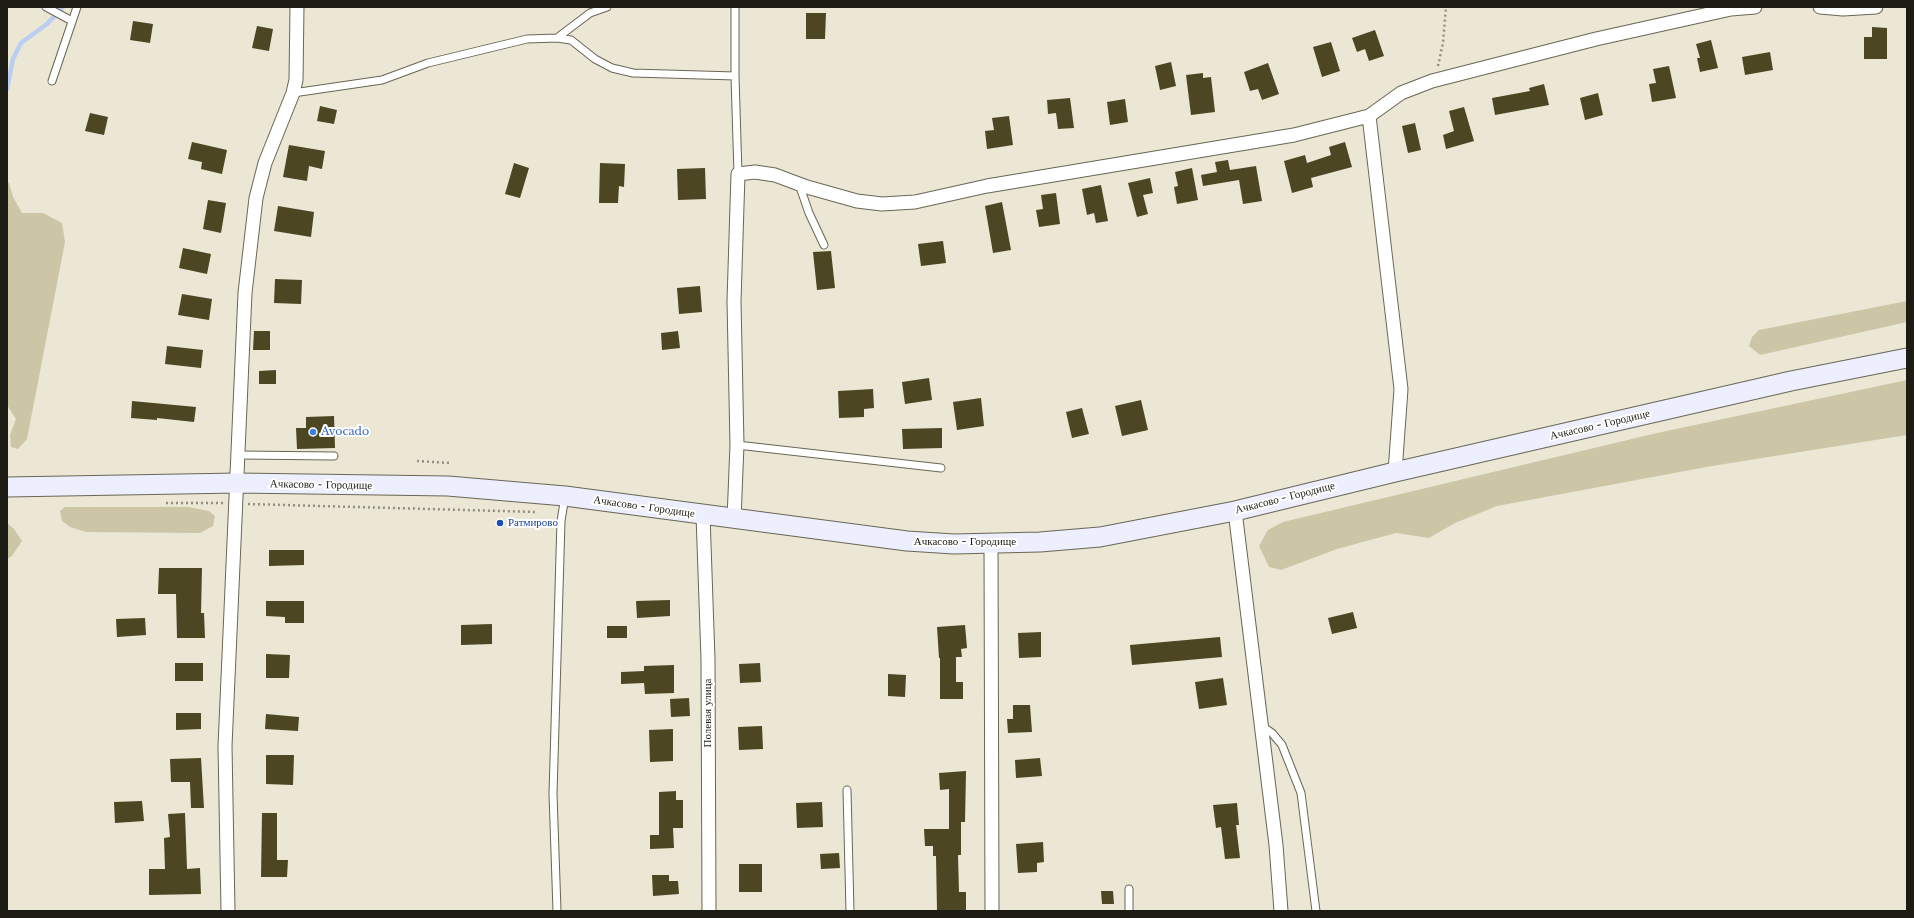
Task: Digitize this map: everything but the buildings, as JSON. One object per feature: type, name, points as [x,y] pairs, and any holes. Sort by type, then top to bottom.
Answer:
[{"type":"street","points":[[228,911],[225,746],[238,483],[245,293],[256,198],[265,163],[293,93],[296,80],[297,7]]},
{"type":"street","points":[[734,519],[737,445],[734,301],[738,174],[755,172],[775,175],[799,184],[857,201],[882,204],[915,202],[987,186],[1294,135],[1369,116],[1401,92],[1432,81],[1596,39],[1731,9],[1754,7]]},
{"type":"street","points":[[1820,7],[1843,9],[1876,7]]},
{"type":"street","points":[[1369,116],[1401,389],[1395,472]]},
{"type":"street","name":"Ачкасово - Городище","points":[[7,487],[238,483],[448,486],[564,505],[703,515],[907,542],[1040,542],[1100,537],[1235,511],[1395,472],[1791,380],[1907,358]]},
{"type":"street","points":[[1235,511],[1276,845],[1281,911]]},
{"type":"street","name":"Полевая улица","points":[[703,515],[708,659],[710,911]]},
{"type":"street","points":[[991,543],[992,911]]},
{"type":"lane","points":[[46,7],[72,21]]},
{"type":"lane","points":[[52,81],[77,7]]},
{"type":"lane","points":[[557,38],[590,13],[607,7]]},
{"type":"lane","points":[[735,7],[735,76],[738,174]]},
{"type":"lane","points":[[293,93],[382,80],[428,63],[527,39],[557,38],[571,40],[594,59],[612,68],[633,73],[735,76]]},
{"type":"lane","points":[[799,184],[809,213],[824,245]]},
{"type":"lane","points":[[737,445],[942,468]]},
{"type":"lane","points":[[239,455],[334,456]]},
{"type":"lane","points":[[557,911],[553,794],[564,505]]},
{"type":"lane","points":[[1262,726],[1272,733],[1282,745],[1301,793],[1316,911]]},
{"type":"lane","points":[[847,790],[850,911]]},
{"type":"lane","points":[[1129,888],[1129,911]]},
{"type":"path","points":[[1432,81],[1440,62],[1446,7]]},
{"type":"path","points":[[417,462],[449,463]]},
{"type":"path","points":[[448,509],[564,505]]},
{"type":"shaded area","points":[[7,182],[9,183],[13,197],[22,213],[43,213],[62,223],[65,242],[27,439],[18,449],[11,447],[10,435],[16,419],[7,405]]},
{"type":"shaded area","points":[[1907,301],[1907,322],[1760,355],[1749,346],[1752,337],[1759,330]]},
{"type":"shaded area","points":[[1907,380],[1907,435],[1712,466],[1497,506],[1455,523],[1429,538],[1396,533],[1337,549],[1281,570],[1269,567],[1259,546],[1268,530],[1283,522],[1657,433]]},
{"type":"shaded area","points":[[65,507],[188,507],[209,511],[215,516],[213,526],[200,533],[86,532],[70,527],[62,521],[60,511]]},
{"type":"shaded area","points":[[7,523],[14,529],[22,541],[12,556],[7,559]]},
{"type":"waterway","points":[[7,89],[13,59],[21,43],[47,24],[63,7]]},
{"type":"place","name":"Avocado","points":[[313,432]]},
{"type":"place","name":"Ратмирово","points":[[500,523]]}]
